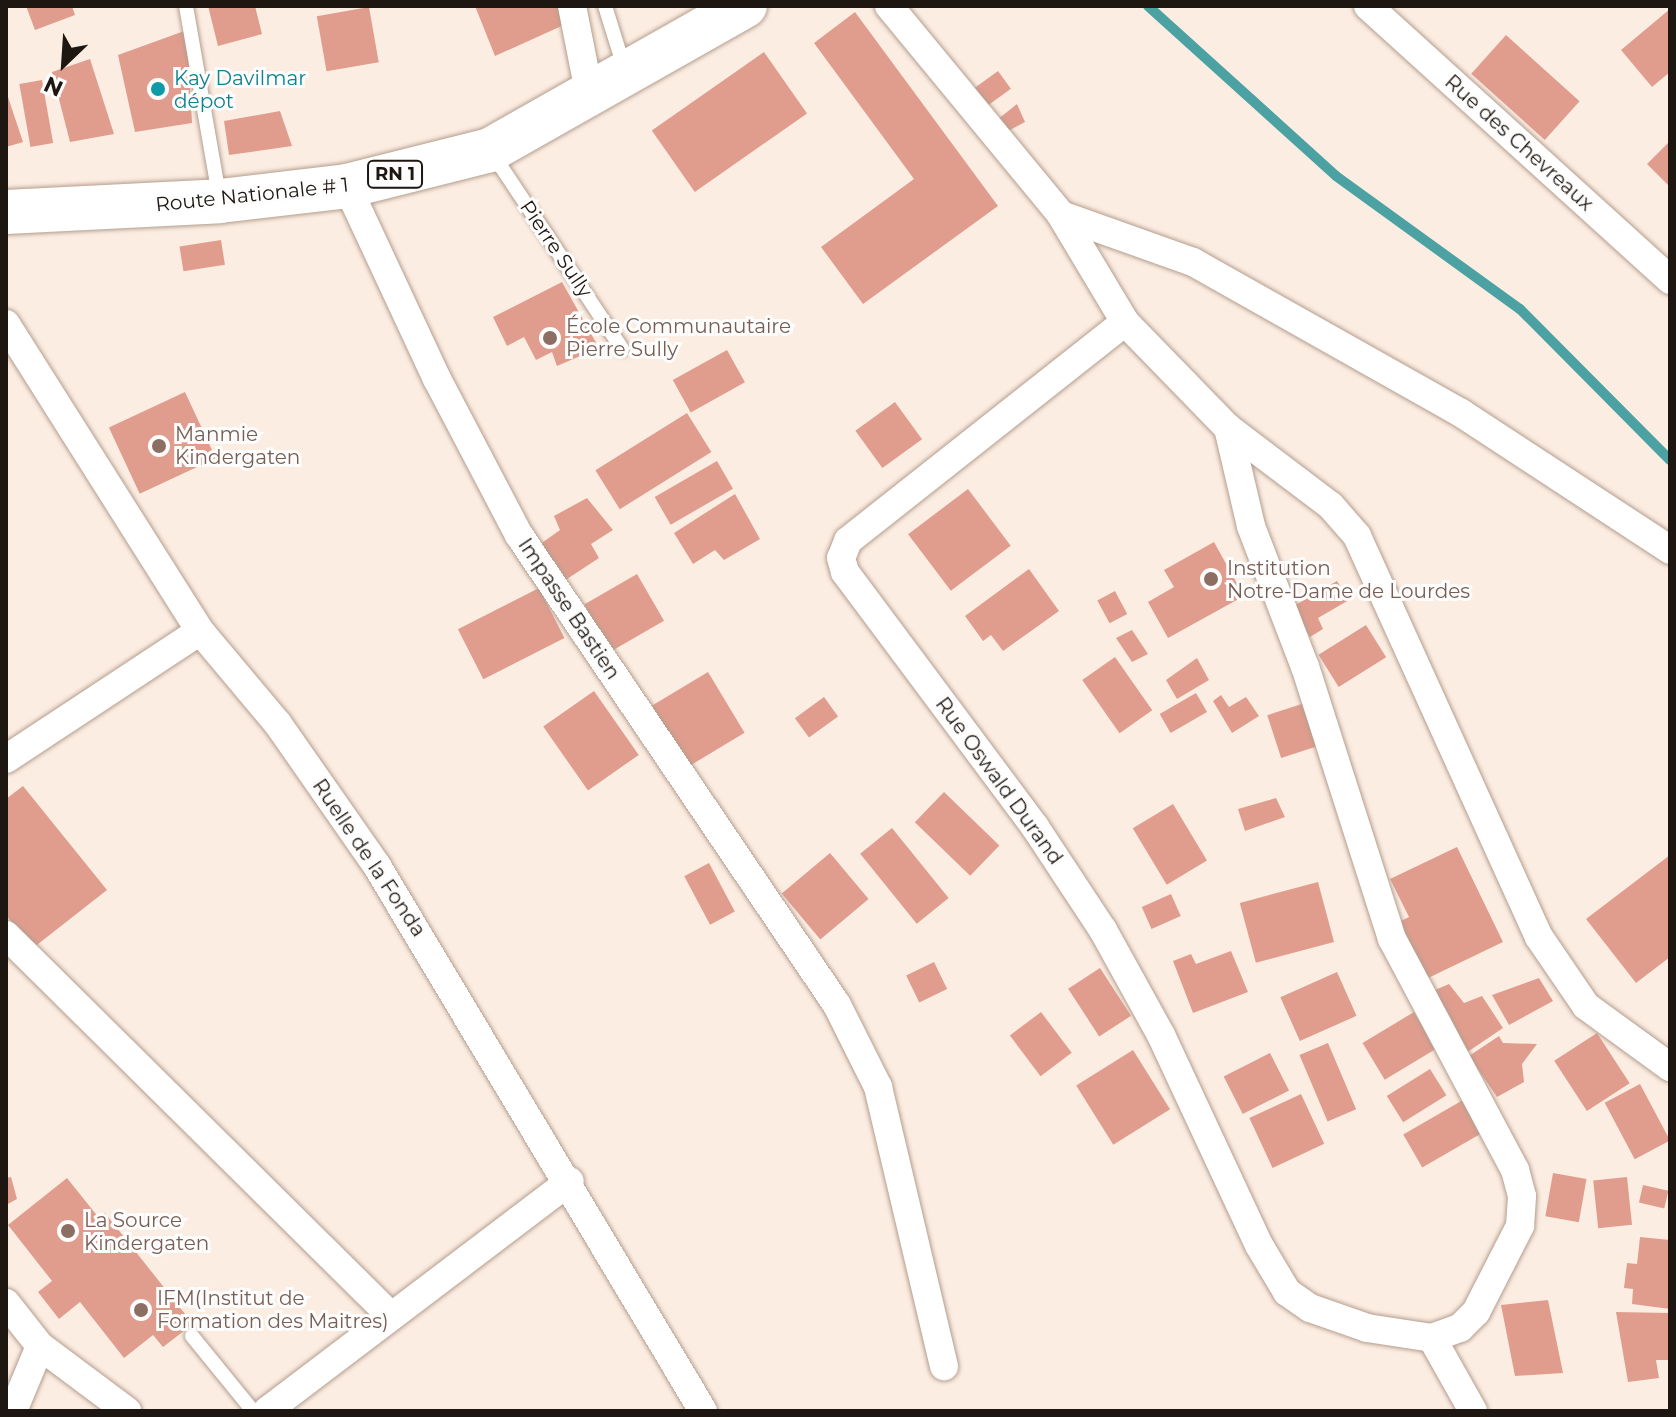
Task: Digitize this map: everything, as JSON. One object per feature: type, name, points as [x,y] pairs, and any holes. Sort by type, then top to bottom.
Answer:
[{"type":"main road","name":"Route Nationale # 1","points":[[6,212],[220,201],[347,186],[490,150],[743,6]]},
{"type":"street","points":[[572,6],[607,82]]},
{"type":"street","points":[[889,6],[1061,215],[1125,322],[1228,428],[1331,506],[1357,536],[1539,937],[1586,1006],[1670,1067]]},
{"type":"street","name":"Rue des Chevreaux","points":[[1368,6],[1670,280]]},
{"type":"street","name":"Impasse Bastien","points":[[347,186],[437,379],[519,535],[837,1005],[878,1087],[944,1366]]},
{"type":"street","points":[[1061,215],[1193,262],[1461,413],[1670,550]]},
{"type":"street","name":"Rue Oswald Durand","points":[[1125,322],[848,541],[841,558],[845,572],[1035,827],[1103,930],[1161,1035],[1259,1245],[1287,1292],[1339,1319],[1397,1335],[1432,1338]]},
{"type":"street","name":"Ruelle de la Fonda","points":[[6,324],[200,631],[278,724],[377,866],[570,1181],[703,1411]]},
{"type":"street","points":[[1228,428],[1251,526],[1305,667],[1392,939],[1515,1170],[1522,1196],[1520,1226],[1476,1312],[1460,1328],[1432,1338],[1473,1411]]},
{"type":"street","points":[[6,759],[200,631]]},
{"type":"street","points":[[6,935],[390,1315]]},
{"type":"street","points":[[267,1411],[570,1181]]},
{"type":"street","points":[[6,1303],[40,1346],[127,1411]]},
{"type":"street","points":[[13,1411],[40,1346]]},
{"type":"lane","points":[[186,6],[220,201]]},
{"type":"lane","points":[[605,6],[607,82]]},
{"type":"lane","name":"Pierre Sully","points":[[490,150],[622,349]]},
{"type":"lane","points":[[192,1336],[253,1411]]},
{"type":"building","points":[[26,6],[72,6],[75,15],[35,30]]},
{"type":"building","points":[[208,6],[255,6],[262,34],[218,46]]},
{"type":"building","points":[[475,6],[562,6],[566,24],[495,56]]},
{"type":"building","points":[[369,7],[379,62],[327,71],[317,16]]},
{"type":"building","points":[[1670,9],[1670,72],[1652,87],[1621,50]]},
{"type":"building","points":[[855,12],[998,206],[863,304],[821,247],[914,179],[814,43]]},
{"type":"building","name":"Kay Davilmar dépot","points":[[187,30],[192,123],[135,132],[118,55]]},
{"type":"building","points":[[1506,35],[1580,101],[1545,140],[1471,74]]},
{"type":"building","points":[[764,52],[807,113],[695,192],[652,131]]},
{"type":"building","points":[[90,59],[114,134],[70,142],[52,72]]},
{"type":"building","points":[[998,71],[1011,89],[985,108],[972,90]]},
{"type":"building","points":[[42,80],[53,143],[30,147],[19,84]]},
{"type":"building","points":[[6,91],[23,142],[6,147]]},
{"type":"building","points":[[1017,104],[1025,122],[1004,133],[997,120]]},
{"type":"building","points":[[280,111],[292,146],[229,155],[224,121]]},
{"type":"building","points":[[1670,141],[1670,187],[1647,164]]},
{"type":"building","points":[[221,240],[225,265],[183,271],[180,247]]},
{"type":"building","points":[[562,282],[599,348],[557,366],[552,352],[536,360],[524,337],[507,346],[493,317]]},
{"type":"building","points":[[727,350],[745,382],[691,412],[673,380]]},
{"type":"building","points":[[185,392],[216,458],[140,494],[109,427]]},
{"type":"building","points":[[895,402],[922,439],[882,468],[855,431]]},
{"type":"building","points":[[687,413],[711,452],[620,509],[595,470]]},
{"type":"building","points":[[717,461],[733,489],[671,525],[655,497]]},
{"type":"building","points":[[968,489],[1011,546],[951,591],[908,534]]},
{"type":"building","points":[[735,494],[760,539],[724,560],[715,550],[693,564],[674,533]]},
{"type":"building","points":[[587,498],[613,530],[591,544],[599,558],[564,581],[539,545],[560,530],[554,516]]},
{"type":"building","points":[[1214,542],[1244,596],[1168,638],[1148,602],[1174,587],[1164,570]]},
{"type":"building","points":[[1029,569],[1059,611],[1003,651],[991,635],[983,641],[965,616]]},
{"type":"building","points":[[637,574],[664,621],[611,651],[584,604]]},
{"type":"building","points":[[1337,581],[1349,600],[1318,618],[1323,629],[1310,637],[1292,607]]},
{"type":"building","points":[[539,588],[564,638],[483,679],[458,629]]},
{"type":"building","points":[[1115,591],[1127,614],[1110,623],[1097,600]]},
{"type":"building","points":[[1366,625],[1386,657],[1339,687],[1319,655]]},
{"type":"building","points":[[1132,630],[1148,654],[1132,662],[1116,638]]},
{"type":"building","points":[[1115,657],[1152,710],[1120,733],[1082,680]]},
{"type":"building","points":[[1197,658],[1209,680],[1177,699],[1166,680]]},
{"type":"building","points":[[708,672],[745,733],[686,768],[650,707]]},
{"type":"building","points":[[594,691],[639,755],[588,790],[543,727]]},
{"type":"building","points":[[1196,693],[1207,712],[1171,733],[1160,714]]},
{"type":"building","points":[[1221,695],[1229,707],[1246,697],[1259,716],[1232,733],[1213,701]]},
{"type":"building","points":[[824,697],[838,716],[809,738],[795,718]]},
{"type":"building","points":[[1311,701],[1325,744],[1281,758],[1267,715]]},
{"type":"building","points":[[23,786],[107,890],[33,948],[6,915],[6,799]]},
{"type":"building","points":[[944,792],[999,845],[970,876],[915,822]]},
{"type":"building","points":[[1276,798],[1285,817],[1245,831],[1238,809]]},
{"type":"building","points":[[1173,804],[1207,861],[1167,885],[1133,828]]},
{"type":"building","points":[[892,828],[949,898],[917,924],[860,854]]},
{"type":"building","points":[[1457,847],[1503,942],[1426,979],[1399,922],[1409,917],[1390,879]]},
{"type":"building","points":[[830,853],[869,899],[820,939],[782,893]]},
{"type":"building","points":[[1670,855],[1670,957],[1636,983],[1586,919]]},
{"type":"building","points":[[709,863],[735,912],[710,925],[684,876]]},
{"type":"building","points":[[1318,882],[1334,942],[1256,963],[1240,903]]},
{"type":"building","points":[[1171,894],[1181,916],[1152,929],[1142,907]]},
{"type":"building","points":[[1231,951],[1248,992],[1193,1013],[1173,961],[1191,954],[1196,964]]},
{"type":"building","points":[[934,962],[947,989],[919,1003],[906,976]]},
{"type":"building","points":[[1100,968],[1131,1016],[1099,1037],[1068,989]]},
{"type":"building","points":[[1337,972],[1357,1016],[1300,1041],[1280,997]]},
{"type":"building","points":[[1539,978],[1553,1001],[1509,1025],[1492,995]]},
{"type":"building","points":[[1449,984],[1464,1003],[1482,996],[1503,1028],[1466,1053],[1428,993]]},
{"type":"building","points":[[1041,1012],[1072,1053],[1041,1076],[1010,1035]]},
{"type":"building","points":[[1414,1012],[1436,1049],[1385,1080],[1363,1043]]},
{"type":"building","points":[[1597,1033],[1630,1083],[1587,1111],[1554,1061]]},
{"type":"building","points":[[1499,1036],[1503,1043],[1537,1044],[1522,1064],[1524,1082],[1497,1097],[1469,1056]]},
{"type":"building","points":[[1328,1043],[1356,1109],[1328,1121],[1299,1055]]},
{"type":"building","points":[[1133,1050],[1170,1109],[1113,1145],[1076,1086]]},
{"type":"building","points":[[1270,1053],[1289,1090],[1243,1114],[1224,1077]]},
{"type":"building","points":[[1430,1069],[1446,1095],[1403,1122],[1387,1096]]},
{"type":"building","points":[[1640,1084],[1670,1141],[1635,1159],[1605,1103]]},
{"type":"building","points":[[1301,1094],[1324,1144],[1273,1168],[1249,1118]]},
{"type":"building","points":[[1463,1100],[1482,1133],[1422,1167],[1403,1134]]},
{"type":"building","points":[[1553,1173],[1586,1179],[1579,1222],[1545,1216]]},
{"type":"building","points":[[11,1177],[17,1199],[6,1205],[6,1178]]},
{"type":"building","points":[[1627,1177],[1632,1225],[1598,1228],[1593,1181]]},
{"type":"building","points":[[67,1178],[99,1218],[105,1213],[193,1324],[163,1347],[153,1335],[124,1358],[80,1302],[59,1319],[38,1292],[52,1281],[8,1225]]},
{"type":"building","points":[[1643,1185],[1668,1191],[1664,1208],[1639,1203]]},
{"type":"building","points":[[1640,1237],[1670,1240],[1670,1309],[1632,1304],[1633,1289],[1624,1288],[1627,1263],[1637,1264]]},
{"type":"building","points":[[1548,1300],[1563,1373],[1515,1376],[1501,1305]]},
{"type":"building","points":[[1616,1312],[1670,1313],[1670,1360],[1656,1360],[1659,1378],[1628,1382]]},
{"type":"waterway","points":[[1148,6],[1336,176],[1520,309],[1670,460]]},
{"type":"place","name":"Kay Davilmar dépot","points":[[158,89]]},
{"type":"place","name":"École Communautaire Pierre Sully","points":[[550,338]]},
{"type":"place","name":"Manmie Kindergaten","points":[[159,446]]},
{"type":"place","name":"Institution Notre-Dame de Lourdes","points":[[1211,579]]},
{"type":"place","name":"La Source Kindergaten","points":[[68,1231]]},
{"type":"place","name":"IFM(Institut de Formation des Maitres)","points":[[141,1310]]}]
